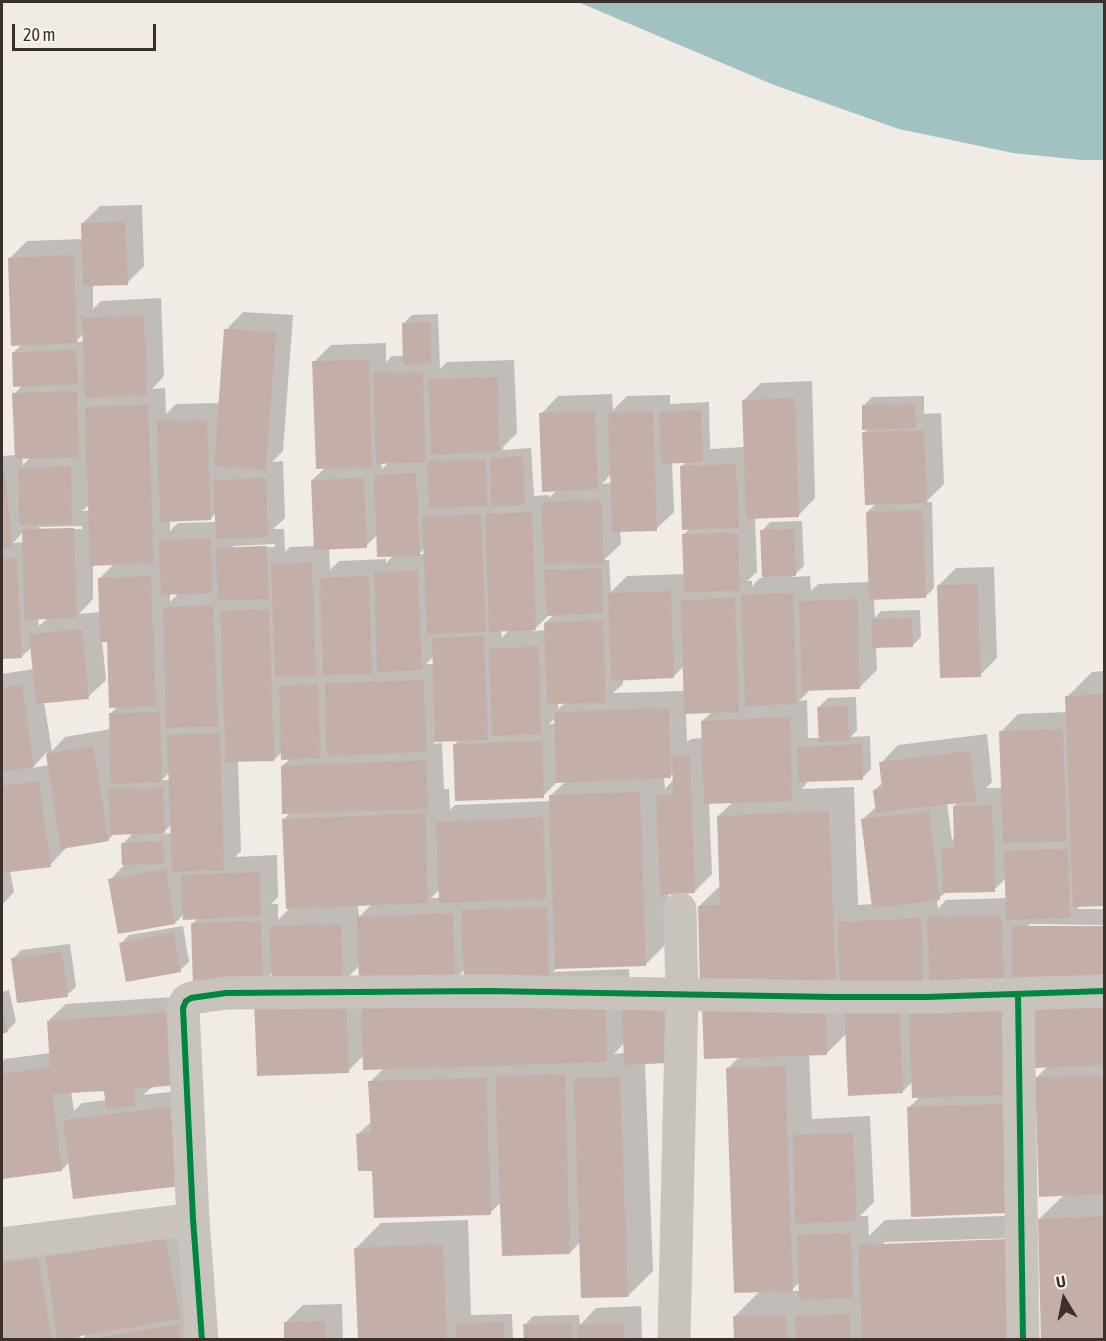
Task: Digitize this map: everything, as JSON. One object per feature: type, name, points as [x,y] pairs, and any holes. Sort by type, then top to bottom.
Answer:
[{"type":"street","points":[[674,1340],[682,994],[680,909]]},
{"type":"street","points":[[202,1340],[193,1219],[183,1008],[186,1001],[191,998],[226,993],[488,991],[832,997],[1104,991]]},
{"type":"street","points":[[1018,994],[1023,1340]]},
{"type":"street","points":[[2,1244],[193,1219]]},
{"type":"water","points":[[578,2],[1104,2],[1104,160],[1013,153],[899,129],[774,85]]},
{"type":"building","points":[[125,222],[128,285],[83,286],[81,223]]},
{"type":"building","points":[[74,255],[77,343],[11,346],[8,258]]},
{"type":"building","points":[[144,315],[147,395],[85,398],[82,318]]},
{"type":"building","points":[[430,322],[431,364],[403,365],[402,323]]},
{"type":"building","points":[[224,329],[276,332],[266,470],[214,466]]},
{"type":"building","points":[[76,350],[78,384],[13,387],[12,352]]},
{"type":"building","points":[[369,360],[372,467],[316,469],[312,361]]},
{"type":"building","points":[[423,372],[426,462],[376,464],[373,373]]},
{"type":"building","points":[[497,377],[500,452],[431,455],[428,379]]},
{"type":"building","points":[[77,391],[79,457],[15,459],[12,393]]},
{"type":"building","points":[[795,398],[799,517],[746,519],[742,400]]},
{"type":"building","points":[[915,404],[916,428],[862,430],[862,405]]},
{"type":"building","points":[[148,405],[154,563],[90,566],[85,407]]},
{"type":"building","points":[[701,410],[703,462],[661,464],[659,412]]},
{"type":"building","points":[[595,411],[598,489],[542,492],[539,413]]},
{"type":"building","points":[[653,411],[657,531],[612,532],[608,413]]},
{"type":"building","points":[[207,420],[211,520],[160,522],[157,421]]},
{"type":"building","points":[[924,430],[927,503],[865,505],[862,432]]},
{"type":"building","points":[[523,456],[525,505],[491,506],[490,458]]},
{"type":"building","points":[[486,459],[487,506],[429,508],[427,461]]},
{"type":"building","points":[[736,464],[739,528],[682,530],[680,466]]},
{"type":"building","points":[[71,466],[72,524],[19,525],[18,468]]},
{"type":"building","points":[[2,471],[5,471],[12,546],[2,547]]},
{"type":"building","points":[[416,473],[420,556],[377,557],[374,475]]},
{"type":"building","points":[[266,478],[268,537],[216,539],[213,480]]},
{"type":"building","points":[[364,478],[367,548],[314,550],[311,480]]},
{"type":"building","points":[[601,500],[604,563],[544,564],[542,502]]},
{"type":"building","points":[[923,510],[926,598],[869,600],[866,512]]},
{"type":"building","points":[[532,512],[536,630],[489,632],[485,514]]},
{"type":"building","points":[[481,514],[486,632],[427,634],[422,516]]},
{"type":"building","points":[[74,528],[77,618],[24,620],[22,529]]},
{"type":"building","points":[[794,529],[796,576],[762,577],[760,530]]},
{"type":"building","points":[[738,533],[740,591],[684,592],[682,534]]},
{"type":"building","points":[[211,538],[212,593],[161,595],[159,540]]},
{"type":"building","points":[[267,546],[269,599],[218,601],[215,548]]},
{"type":"building","points":[[17,558],[22,658],[2,659],[2,559]]},
{"type":"building","points":[[312,562],[316,677],[275,677],[271,564]]},
{"type":"building","points":[[601,568],[603,613],[547,616],[544,570]]},
{"type":"building","points":[[418,570],[422,670],[377,672],[374,572]]},
{"type":"building","points":[[151,576],[156,706],[109,708],[107,642],[100,642],[98,578]]},
{"type":"building","points":[[369,576],[372,674],[323,675],[320,578]]},
{"type":"building","points":[[977,584],[981,677],[940,678],[937,585]]},
{"type":"building","points":[[671,591],[674,678],[611,681],[608,593]]},
{"type":"building","points":[[793,593],[797,704],[745,706],[741,595]]},
{"type":"building","points":[[735,598],[739,712],[684,714],[681,600]]},
{"type":"building","points":[[857,599],[860,689],[802,691],[799,601]]},
{"type":"building","points":[[213,606],[218,726],[166,728],[163,607]]},
{"type":"building","points":[[269,609],[274,761],[226,762],[220,611]]},
{"type":"building","points":[[912,618],[913,647],[872,648],[871,619]]},
{"type":"building","points":[[603,620],[606,703],[547,704],[544,623]]},
{"type":"building","points":[[82,629],[89,699],[36,704],[29,634]]},
{"type":"building","points":[[484,636],[488,740],[435,742],[432,638]]},
{"type":"building","points":[[539,646],[541,734],[492,736],[489,649]]},
{"type":"building","points":[[424,680],[426,752],[327,756],[325,683]]},
{"type":"building","points":[[318,684],[320,758],[281,760],[279,686]]},
{"type":"building","points":[[22,685],[34,767],[2,772],[2,688]]},
{"type":"building","points":[[1104,694],[1104,906],[1073,907],[1065,696]]},
{"type":"building","points":[[848,705],[849,741],[819,742],[817,707]]},
{"type":"building","points":[[669,708],[671,778],[556,783],[554,712]]},
{"type":"building","points":[[160,712],[162,782],[111,784],[109,713]]},
{"type":"building","points":[[790,717],[792,801],[704,804],[701,721]]},
{"type":"building","points":[[1063,729],[1067,841],[1003,843],[999,731]]},
{"type":"building","points":[[220,733],[224,870],[172,872],[167,735]]},
{"type":"building","points":[[542,741],[544,798],[455,801],[453,744]]},
{"type":"building","points":[[862,744],[863,780],[799,782],[797,747]]},
{"type":"building","points":[[93,746],[109,841],[61,849],[46,754]]},
{"type":"building","points":[[970,751],[976,801],[876,813],[873,790],[882,788],[879,762]]},
{"type":"building","points":[[690,755],[695,893],[660,895],[656,795],[673,794],[672,756]]},
{"type":"building","points":[[426,760],[428,809],[282,814],[281,766]]},
{"type":"building","points":[[39,781],[51,867],[2,873],[2,786]]},
{"type":"building","points":[[163,788],[165,833],[110,835],[108,789]]},
{"type":"building","points":[[640,792],[646,966],[555,969],[549,795]]},
{"type":"building","points":[[992,805],[995,892],[943,893],[942,848],[954,848],[953,806]]},
{"type":"building","points":[[829,811],[836,985],[700,990],[698,906],[720,905],[717,816]]},
{"type":"building","points":[[929,811],[940,900],[872,908],[861,819]]},
{"type":"building","points":[[425,813],[428,903],[286,909],[282,819]]},
{"type":"building","points":[[543,817],[546,899],[439,903],[436,822]]},
{"type":"building","points":[[163,841],[164,864],[122,865],[121,843]]},
{"type":"building","points":[[1068,849],[1070,918],[1006,920],[1004,851]]},
{"type":"building","points":[[166,869],[175,924],[118,934],[108,879]]},
{"type":"building","points":[[260,872],[261,916],[183,920],[181,875]]},
{"type":"building","points":[[547,907],[549,977],[464,980],[461,910]]},
{"type":"building","points":[[453,913],[455,981],[359,985],[357,917]]},
{"type":"building","points":[[1001,915],[1005,990],[930,992],[927,917]]},
{"type":"building","points":[[921,918],[923,988],[840,992],[837,922]]},
{"type":"building","points":[[261,921],[263,984],[193,987],[191,923]]},
{"type":"building","points":[[341,924],[343,985],[272,987],[270,926]]},
{"type":"building","points":[[1012,926],[1104,926],[1104,979],[1012,979]]},
{"type":"building","points":[[174,933],[181,972],[126,982],[119,943]]},
{"type":"building","points":[[62,952],[68,997],[17,1003],[11,958]]},
{"type":"building","points":[[605,994],[607,1062],[363,1070],[361,1003]]},
{"type":"building","points":[[346,996],[349,1073],[257,1076],[254,999]]},
{"type":"building","points":[[667,996],[669,1063],[624,1065],[622,998]]},
{"type":"building","points":[[825,1000],[827,1055],[704,1059],[702,1005]]},
{"type":"building","points":[[1006,1000],[1009,1095],[912,1098],[909,1003]]},
{"type":"building","points":[[899,1001],[903,1093],[848,1096],[844,1002]]},
{"type":"building","points":[[1104,1001],[1104,1065],[1035,1068],[1032,1003]]},
{"type":"building","points":[[2,1006],[8,1032],[2,1034]]},
{"type":"building","points":[[172,1012],[177,1085],[134,1089],[135,1106],[106,1108],[104,1091],[52,1094],[62,1171],[2,1179],[2,1074],[50,1067],[47,1021]]},
{"type":"building","points":[[785,1066],[793,1291],[734,1293],[726,1068]]},
{"type":"building","points":[[565,1074],[570,1254],[502,1256],[495,1076]]},
{"type":"building","points":[[1104,1075],[1104,1194],[1039,1197],[1035,1077]]},
{"type":"building","points":[[620,1077],[628,1297],[581,1298],[574,1078]]},
{"type":"building","points":[[486,1078],[491,1215],[374,1218],[372,1171],[358,1171],[356,1134],[371,1133],[368,1081]]},
{"type":"building","points":[[1005,1104],[1008,1213],[911,1217],[907,1107]]},
{"type":"building","points":[[170,1107],[180,1186],[73,1199],[63,1120]]},
{"type":"building","points":[[853,1133],[857,1221],[795,1224],[793,1135]]},
{"type":"building","points":[[1104,1216],[1104,1340],[1041,1340],[1038,1219]]},
{"type":"building","points":[[851,1233],[853,1298],[799,1300],[797,1235]]},
{"type":"building","points":[[165,1238],[181,1319],[57,1340],[46,1257]]},
{"type":"building","points":[[1007,1239],[1011,1340],[862,1340],[858,1245]]},
{"type":"building","points":[[443,1244],[447,1340],[358,1340],[354,1248]]},
{"type":"building","points":[[38,1257],[52,1340],[2,1340],[2,1263]]},
{"type":"building","points":[[849,1314],[850,1340],[796,1340],[795,1316]]},
{"type":"building","points":[[786,1315],[787,1340],[734,1340],[733,1316]]},
{"type":"building","points":[[325,1321],[326,1340],[284,1340],[284,1322]]},
{"type":"building","points":[[504,1322],[505,1340],[456,1340],[456,1324]]},
{"type":"building","points":[[571,1323],[572,1340],[524,1340],[523,1324]]},
{"type":"building","points":[[624,1323],[625,1340],[578,1340],[577,1325]]},
{"type":"building","points":[[178,1324],[181,1340],[97,1340],[97,1338]]},
{"type":"cycle path","points":[[202,1340],[193,1219],[183,1008],[186,1001],[191,998],[226,993],[488,991],[926,997],[1104,991]]},
{"type":"cycle path","points":[[1018,994],[1023,1340]]}]
